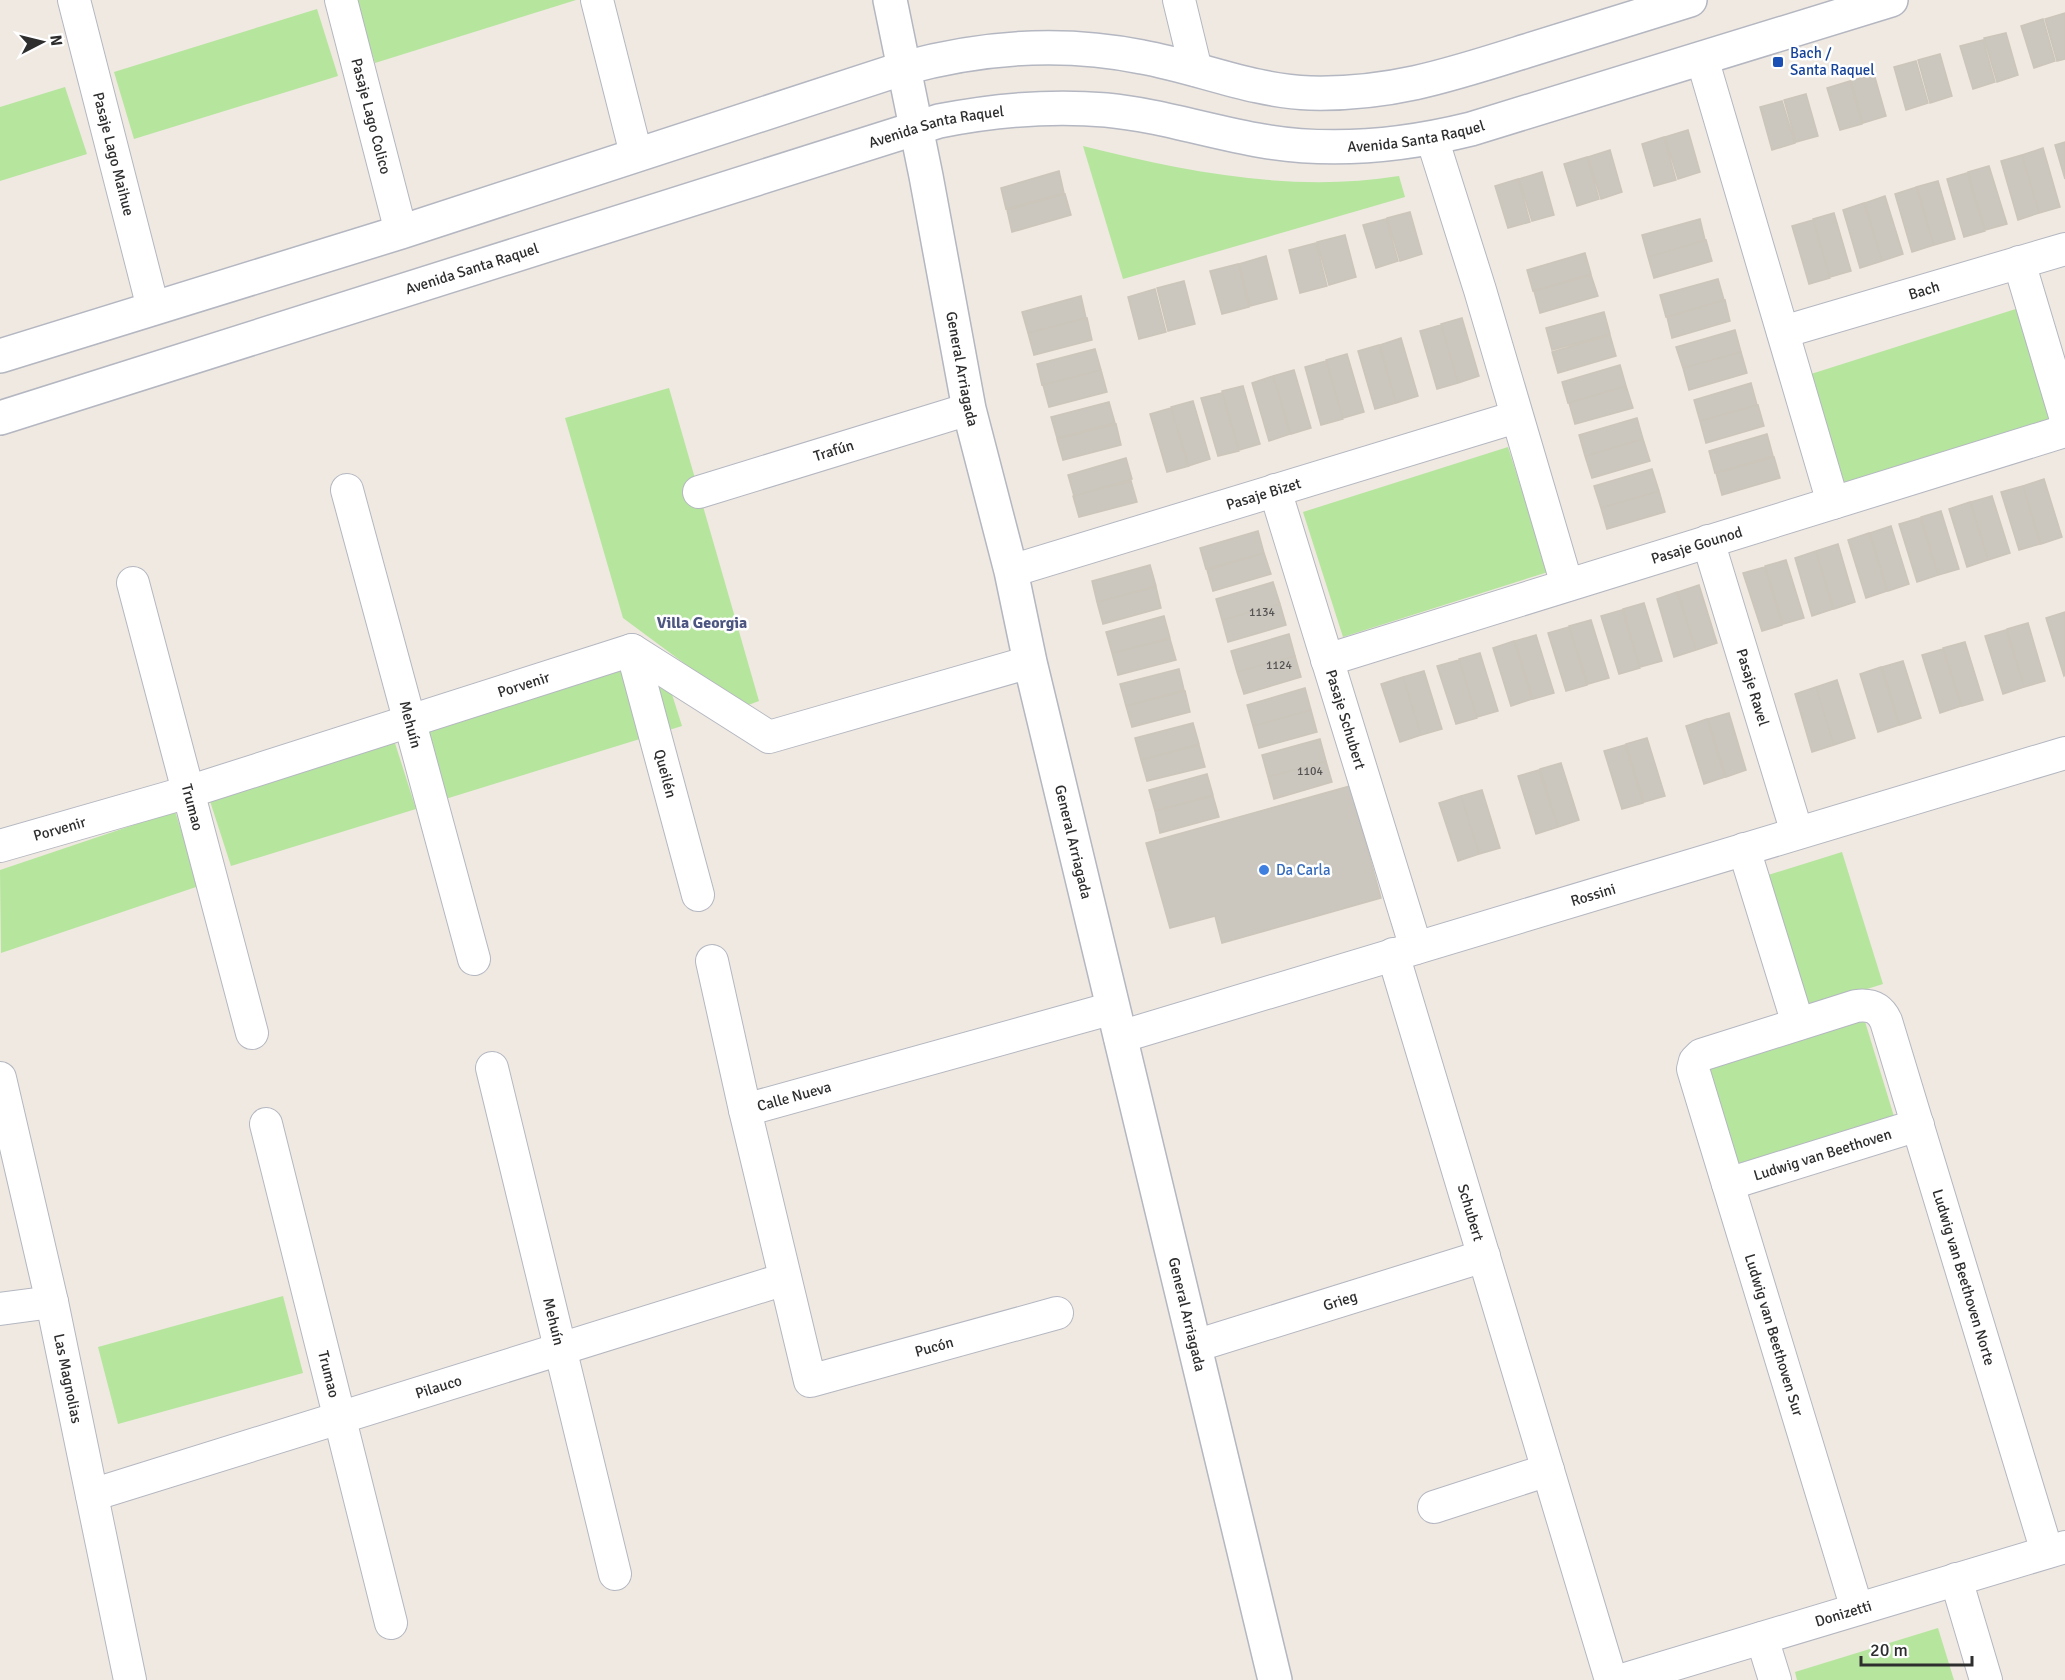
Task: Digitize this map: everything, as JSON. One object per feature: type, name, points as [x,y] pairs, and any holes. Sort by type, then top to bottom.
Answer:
[{"type":"main road","name":"General Arriagada","points":[[890,0],[969,409],[1011,571],[1030,662],[1275,1680]]},
{"type":"main road","points":[[0,356],[401,232],[636,154],[942,57],[992,50],[1050,48],[1095,50],[1141,56],[1262,86],[1307,93],[1353,93],[1397,88],[1440,78],[1628,9],[1690,0]]},
{"type":"main road","name":"Avenida Santa Raquel","points":[[0,418],[939,121],[1021,108],[1066,107],[1109,110],[1263,141],[1308,146],[1354,147],[1393,144],[1432,138],[1501,120],[1891,0]]},
{"type":"street","name":"Pasaje Lago Maihue","points":[[74,0],[153,308]]},
{"type":"street","name":"Pasaje Lago Colico","points":[[341,0],[401,232]]},
{"type":"street","points":[[597,0],[636,154]]},
{"type":"street","points":[[1179,0],[1196,70]]},
{"type":"street","points":[[1702,58],[1833,503]]},
{"type":"street","points":[[1432,138],[1480,290],[1567,585]]},
{"type":"street","name":"Bach","points":[[1783,332],[2065,249]]},
{"type":"street","points":[[2019,262],[2065,416]]},
{"type":"street","name":"Trafún","points":[[699,492],[969,409]]},
{"type":"street","name":"Pasaje Bizet","points":[[1011,571],[1516,417]]},
{"type":"street","name":"Pasaje Gounod","points":[[1327,660],[2065,431]]},
{"type":"street","name":"Mehuín","points":[[347,490],[474,958]]},
{"type":"street","name":"Pasaje Schubert","points":[[1275,490],[1327,660],[1405,951]]},
{"type":"street","name":"Pasaje Ravel","points":[[1708,541],[1797,833]]},
{"type":"street","name":"Trumao","points":[[133,583],[252,1034]]},
{"type":"street","points":[[632,650],[769,737],[1030,662]]},
{"type":"street","name":"Porvenir","points":[[0,846],[188,792],[632,650]]},
{"type":"street","name":"Queilén","points":[[632,650],[698,895]]},
{"type":"street","name":"Rossini","points":[[1117,1022],[1405,951],[2065,753]]},
{"type":"street","points":[[1744,849],[1798,1024]]},
{"type":"street","name":"Schubert","points":[[1405,951],[1484,1256],[1611,1680]]},
{"type":"street","points":[[712,962],[745,1110]]},
{"type":"street","name":"Ludwig van Beethoven Norte","points":[[1798,1024],[1865,1005],[1875,1006],[1886,1021],[2056,1549]]},
{"type":"street","name":"Calle Nueva","points":[[810,1381],[745,1110],[1117,1022]]},
{"type":"street","name":"Ludwig van Beethoven Sur","points":[[1798,1024],[1701,1055],[1695,1061],[1693,1069],[1857,1609]]},
{"type":"street","name":"Mehuín","points":[[492,1068],[615,1574]]},
{"type":"street","name":"Las Magnolias","points":[[0,1078],[52,1302],[130,1680]]},
{"type":"street","name":"Trumao","points":[[266,1124],[391,1623]]},
{"type":"street","name":"Ludwig van Beethoven","points":[[1728,1184],[1918,1125]]},
{"type":"street","name":"Grieg","points":[[1195,1346],[1484,1256]]},
{"type":"street","name":"Pilauco","points":[[92,1495],[785,1279]]},
{"type":"street","points":[[0,1309],[52,1302]]},
{"type":"street","name":"Pucón","points":[[810,1381],[1057,1313]]},
{"type":"street","points":[[1434,1507],[1548,1470]]},
{"type":"street","name":"Donizetti","points":[[1622,1680],[2056,1549]]},
{"type":"street","points":[[1956,1579],[1986,1680]]},
{"type":"street","points":[[1762,1638],[1775,1680]]},
{"type":"green space","points":[[355,0],[576,0],[375,63]]},
{"type":"green space","points":[[317,9],[338,76],[134,139],[114,72]]},
{"type":"green space","points":[[65,87],[87,154],[0,181],[0,107]]},
{"type":"green space","points":[[1083,146],[1200,171],[1279,181],[1359,181],[1399,176],[1405,197],[1123,279]]},
{"type":"green space","points":[[2022,307],[2057,417],[1844,484],[1811,374]]},
{"type":"green space","points":[[669,388],[759,701],[743,707],[623,618],[565,418]]},
{"type":"green space","points":[[1508,447],[1548,572],[1343,637],[1303,512]]},
{"type":"green space","points":[[627,668],[670,688],[682,726],[439,801],[418,733]]},
{"type":"green space","points":[[394,740],[416,809],[231,866],[209,798]]},
{"type":"green space","points":[[175,811],[199,886],[1,953],[0,870]]},
{"type":"green space","points":[[1842,852],[1883,984],[1806,1008],[1765,876]]},
{"type":"green space","points":[[1863,1015],[1896,1123],[1737,1170],[1707,1064]]},
{"type":"green space","points":[[283,1296],[303,1373],[118,1424],[98,1347]]},
{"type":"green space","points":[[1938,1628],[1954,1680],[1797,1680],[1795,1672]]},
{"type":"building","points":[[2065,13],[2065,59],[2057,61],[2045,19]]},
{"type":"building","points":[[2043,19],[2055,61],[2034,68],[2021,26]]},
{"type":"building","points":[[2006,33],[2018,75],[1997,82],[1984,38]]},
{"type":"building","points":[[1983,40],[1995,82],[1973,89],[1960,46]]},
{"type":"building","points":[[1940,54],[1952,96],[1930,103],[1918,60]]},
{"type":"building","points":[[1916,61],[1928,103],[1906,110],[1894,67]]},
{"type":"building","points":[[1874,74],[1886,116],[1863,123],[1851,81]]},
{"type":"building","points":[[1850,81],[1862,124],[1840,130],[1827,88]]},
{"type":"building","points":[[1806,94],[1818,136],[1796,142],[1784,100]]},
{"type":"building","points":[[1782,101],[1795,143],[1772,150],[1760,107]]},
{"type":"building","points":[[1688,130],[1700,172],[1678,179],[1665,137]]},
{"type":"building","points":[[1664,137],[1676,180],[1654,186],[1642,144]]},
{"type":"building","points":[[2065,142],[2065,179],[2055,145]]},
{"type":"building","points":[[2043,148],[2060,207],[2039,213],[2022,155]]},
{"type":"building","points":[[1610,150],[1622,192],[1601,199],[1588,157]]},
{"type":"building","points":[[2022,155],[2039,213],[2018,220],[2001,161]]},
{"type":"building","points":[[1587,157],[1599,199],[1577,206],[1564,164]]},
{"type":"building","points":[[1989,166],[2007,224],[1985,230],[1968,172]]},
{"type":"building","points":[[1059,171],[1064,193],[1006,209],[1001,188]]},
{"type":"building","points":[[1542,172],[1554,215],[1532,221],[1519,179]]},
{"type":"building","points":[[1967,173],[1985,231],[1964,237],[1947,179]]},
{"type":"building","points":[[1518,179],[1530,222],[1508,228],[1495,186]]},
{"type":"building","points":[[1938,181],[1955,239],[1934,245],[1916,187]]},
{"type":"building","points":[[1917,187],[1934,245],[1912,252],[1895,194]]},
{"type":"building","points":[[1065,194],[1071,215],[1012,232],[1007,210]]},
{"type":"building","points":[[1885,196],[1903,254],[1882,261],[1865,203]]},
{"type":"building","points":[[1864,203],[1882,261],[1860,268],[1843,210]]},
{"type":"building","points":[[1410,212],[1422,254],[1400,261],[1387,218]]},
{"type":"building","points":[[1834,213],[1851,271],[1830,277],[1813,219]]},
{"type":"building","points":[[1386,219],[1398,261],[1376,268],[1363,225]]},
{"type":"building","points":[[1700,219],[1705,240],[1648,257],[1642,235]]},
{"type":"building","points":[[1813,220],[1830,278],[1809,284],[1792,226]]},
{"type":"building","points":[[1345,235],[1356,277],[1329,285],[1317,242]]},
{"type":"building","points":[[1706,240],[1712,261],[1654,278],[1648,257]]},
{"type":"building","points":[[1316,243],[1327,286],[1300,293],[1289,250]]},
{"type":"building","points":[[1585,253],[1591,274],[1533,291],[1527,270]]},
{"type":"building","points":[[1266,256],[1277,299],[1250,306],[1239,264]]},
{"type":"building","points":[[1238,264],[1249,307],[1222,314],[1210,271]]},
{"type":"building","points":[[1591,275],[1598,296],[1540,313],[1534,291]]},
{"type":"building","points":[[1718,279],[1724,300],[1666,317],[1660,295]]},
{"type":"building","points":[[1184,281],[1195,324],[1168,331],[1157,288]]},
{"type":"building","points":[[1155,289],[1166,332],[1139,339],[1128,297]]},
{"type":"building","points":[[1081,296],[1086,318],[1028,333],[1022,312]]},
{"type":"building","points":[[1725,300],[1730,321],[1672,338],[1667,317]]},
{"type":"building","points":[[1604,312],[1610,334],[1552,350],[1546,328]]},
{"type":"building","points":[[1087,318],[1092,340],[1034,355],[1028,333]]},
{"type":"building","points":[[1462,318],[1479,376],[1458,383],[1441,324]]},
{"type":"building","points":[[1441,325],[1458,383],[1437,389],[1420,331]]},
{"type":"building","points":[[1735,330],[1741,352],[1683,368],[1676,347]]},
{"type":"building","points":[[1610,335],[1616,356],[1558,373],[1552,352]]},
{"type":"building","points":[[1401,338],[1418,396],[1396,403],[1380,345]]},
{"type":"building","points":[[1379,345],[1396,403],[1375,409],[1358,351]]},
{"type":"building","points":[[1095,349],[1101,370],[1042,385],[1037,364]]},
{"type":"building","points":[[1741,352],[1747,373],[1689,390],[1683,368]]},
{"type":"building","points":[[1347,354],[1364,412],[1343,418],[1326,360]]},
{"type":"building","points":[[1326,361],[1343,419],[1321,425],[1305,367]]},
{"type":"building","points":[[1620,365],[1626,386],[1568,403],[1562,382]]},
{"type":"building","points":[[1101,370],[1107,392],[1049,407],[1043,385]]},
{"type":"building","points":[[1294,370],[1311,428],[1291,434],[1273,376]]},
{"type":"building","points":[[1273,376],[1290,434],[1269,441],[1252,383]]},
{"type":"building","points":[[1751,383],[1757,405],[1700,421],[1694,400]]},
{"type":"building","points":[[1243,386],[1260,444],[1239,450],[1222,391]]},
{"type":"building","points":[[1626,386],[1633,408],[1575,424],[1569,403]]},
{"type":"building","points":[[1222,393],[1239,451],[1218,456],[1201,398]]},
{"type":"building","points":[[1193,401],[1210,459],[1188,466],[1171,407]]},
{"type":"building","points":[[1109,402],[1115,423],[1057,438],[1051,417]]},
{"type":"building","points":[[1758,405],[1764,426],[1706,443],[1700,421]]},
{"type":"building","points":[[1171,408],[1189,466],[1167,472],[1150,414]]},
{"type":"building","points":[[1637,418],[1643,439],[1585,456],[1579,435]]},
{"type":"building","points":[[1116,424],[1121,445],[1063,460],[1057,439]]},
{"type":"building","points":[[1767,434],[1773,456],[1715,473],[1709,451]]},
{"type":"building","points":[[1643,439],[1650,461],[1592,478],[1585,456]]},
{"type":"building","points":[[1774,457],[1780,478],[1722,495],[1716,473]]},
{"type":"building","points":[[1126,458],[1132,479],[1074,496],[1068,475]]},
{"type":"building","points":[[1652,469],[1659,491],[1601,508],[1594,486]]},
{"type":"building","points":[[2044,479],[2062,537],[2041,544],[2023,486]]},
{"type":"building","points":[[1131,481],[1137,502],[1079,517],[1073,496]]},
{"type":"building","points":[[2023,486],[2040,544],[2019,550],[2001,492]]},
{"type":"building","points":[[1659,491],[1665,512],[1607,529],[1601,508]]},
{"type":"building","points":[[1992,496],[2010,553],[1988,560],[1971,502]]},
{"type":"building","points":[[1970,502],[1988,560],[1967,567],[1949,509]]},
{"type":"building","points":[[1941,511],[1959,569],[1938,575],[1921,517]]},
{"type":"building","points":[[1920,518],[1938,575],[1917,582],[1899,524]]},
{"type":"building","points":[[1891,526],[1909,584],[1888,591],[1870,533]]},
{"type":"building","points":[[1258,531],[1264,553],[1206,569],[1200,548]]},
{"type":"building","points":[[1869,533],[1887,591],[1866,598],[1848,540]]},
{"type":"building","points":[[1838,544],[1855,602],[1834,609],[1816,551]]},
{"type":"building","points":[[1816,551],[1833,609],[1812,616],[1795,558]]},
{"type":"building","points":[[1264,553],[1271,574],[1213,591],[1207,570]]},
{"type":"building","points":[[1786,560],[1804,618],[1783,624],[1765,566]]},
{"type":"building","points":[[1150,565],[1156,586],[1097,602],[1092,581]]},
{"type":"building","points":[[1765,567],[1782,625],[1762,631],[1743,573]]},
{"type":"building","points":[[1273,582],[1280,604],[1222,620],[1216,599]]},
{"type":"building","points":[[1699,585],[1717,643],[1696,650],[1678,592]]},
{"type":"building","points":[[1156,587],[1161,608],[1103,624],[1097,602]]},
{"type":"building","points":[[1677,592],[1696,650],[1674,657],[1657,599]]},
{"type":"building","points":[[1644,603],[1662,661],[1640,667],[1623,609]]},
{"type":"building","points":[[1280,604],[1286,625],[1228,642],[1222,620]]},
{"type":"building","points":[[1622,610],[1640,668],[1619,674],[1601,616]]},
{"type":"building","points":[[2065,612],[2065,675],[2064,676],[2046,618]]},
{"type":"building","points":[[1164,616],[1170,638],[1112,653],[1106,632]]},
{"type":"building","points":[[1591,620],[1609,678],[1588,684],[1569,626]]},
{"type":"building","points":[[2028,623],[2045,681],[2024,687],[2007,629]]},
{"type":"building","points":[[1569,627],[1587,685],[1566,691],[1548,633]]},
{"type":"building","points":[[2006,630],[2024,687],[2003,694],[1985,636]]},
{"type":"building","points":[[1289,634],[1295,656],[1237,672],[1231,651]]},
{"type":"building","points":[[1536,635],[1554,693],[1533,699],[1515,641]]},
{"type":"building","points":[[1170,639],[1176,660],[1118,675],[1112,653]]},
{"type":"building","points":[[1514,641],[1532,699],[1511,706],[1493,648]]},
{"type":"building","points":[[1965,642],[1983,700],[1962,706],[1943,648]]},
{"type":"building","points":[[1943,649],[1961,706],[1940,713],[1922,655]]},
{"type":"building","points":[[1480,653],[1498,711],[1477,717],[1459,659]]},
{"type":"building","points":[[1295,656],[1301,677],[1244,694],[1237,672]]},
{"type":"building","points":[[1459,660],[1477,718],[1456,724],[1437,666]]},
{"type":"building","points":[[1903,661],[1921,718],[1900,725],[1882,667]]},
{"type":"building","points":[[1881,667],[1899,725],[1878,732],[1860,674]]},
{"type":"building","points":[[1179,669],[1184,690],[1126,706],[1120,684]]},
{"type":"building","points":[[1424,671],[1442,729],[1421,735],[1403,677]]},
{"type":"building","points":[[1403,677],[1421,735],[1400,742],[1381,684]]},
{"type":"building","points":[[1837,680],[1855,738],[1834,745],[1816,687]]},
{"type":"building","points":[[1816,687],[1834,745],[1812,752],[1795,694]]},
{"type":"building","points":[[1305,688],[1311,710],[1253,726],[1247,705]]},
{"type":"building","points":[[1185,691],[1190,712],[1132,727],[1126,706]]},
{"type":"building","points":[[1311,710],[1317,732],[1259,748],[1253,726]]},
{"type":"building","points":[[1729,713],[1746,770],[1726,777],[1708,719]]},
{"type":"building","points":[[1707,719],[1725,777],[1704,784],[1686,726]]},
{"type":"building","points":[[1193,723],[1199,744],[1141,760],[1135,738]]},
{"type":"building","points":[[1647,738],[1665,796],[1644,802],[1626,744]]},
{"type":"building","points":[[1320,739],[1326,761],[1268,777],[1262,755]]},
{"type":"building","points":[[1199,745],[1205,767],[1147,781],[1141,760]]},
{"type":"building","points":[[1625,745],[1643,803],[1622,809],[1604,751]]},
{"type":"building","points":[[1326,761],[1332,782],[1274,799],[1268,777]]},
{"type":"building","points":[[1561,763],[1579,820],[1558,827],[1540,769]]},
{"type":"building","points":[[1539,770],[1558,827],[1536,834],[1518,776]]},
{"type":"building","points":[[1207,774],[1213,795],[1155,811],[1149,790]]},
{"type":"building","name":"Da Carla","points":[[1350,786],[1381,898],[1222,943],[1215,916],[1170,928],[1146,843]]},
{"type":"building","points":[[1482,790],[1500,848],[1479,854],[1461,796]]},
{"type":"building","points":[[1213,796],[1219,817],[1160,833],[1155,811]]},
{"type":"building","points":[[1461,796],[1479,854],[1458,861],[1439,803]]},
{"type":"place","name":"Bach / Santa Raquel","points":[[1778,62]]},
{"type":"place","name":"Da Carla","points":[[1264,870]]},
{"type":"district","name":"Villa Georgia","points":[[702,623]]}]
